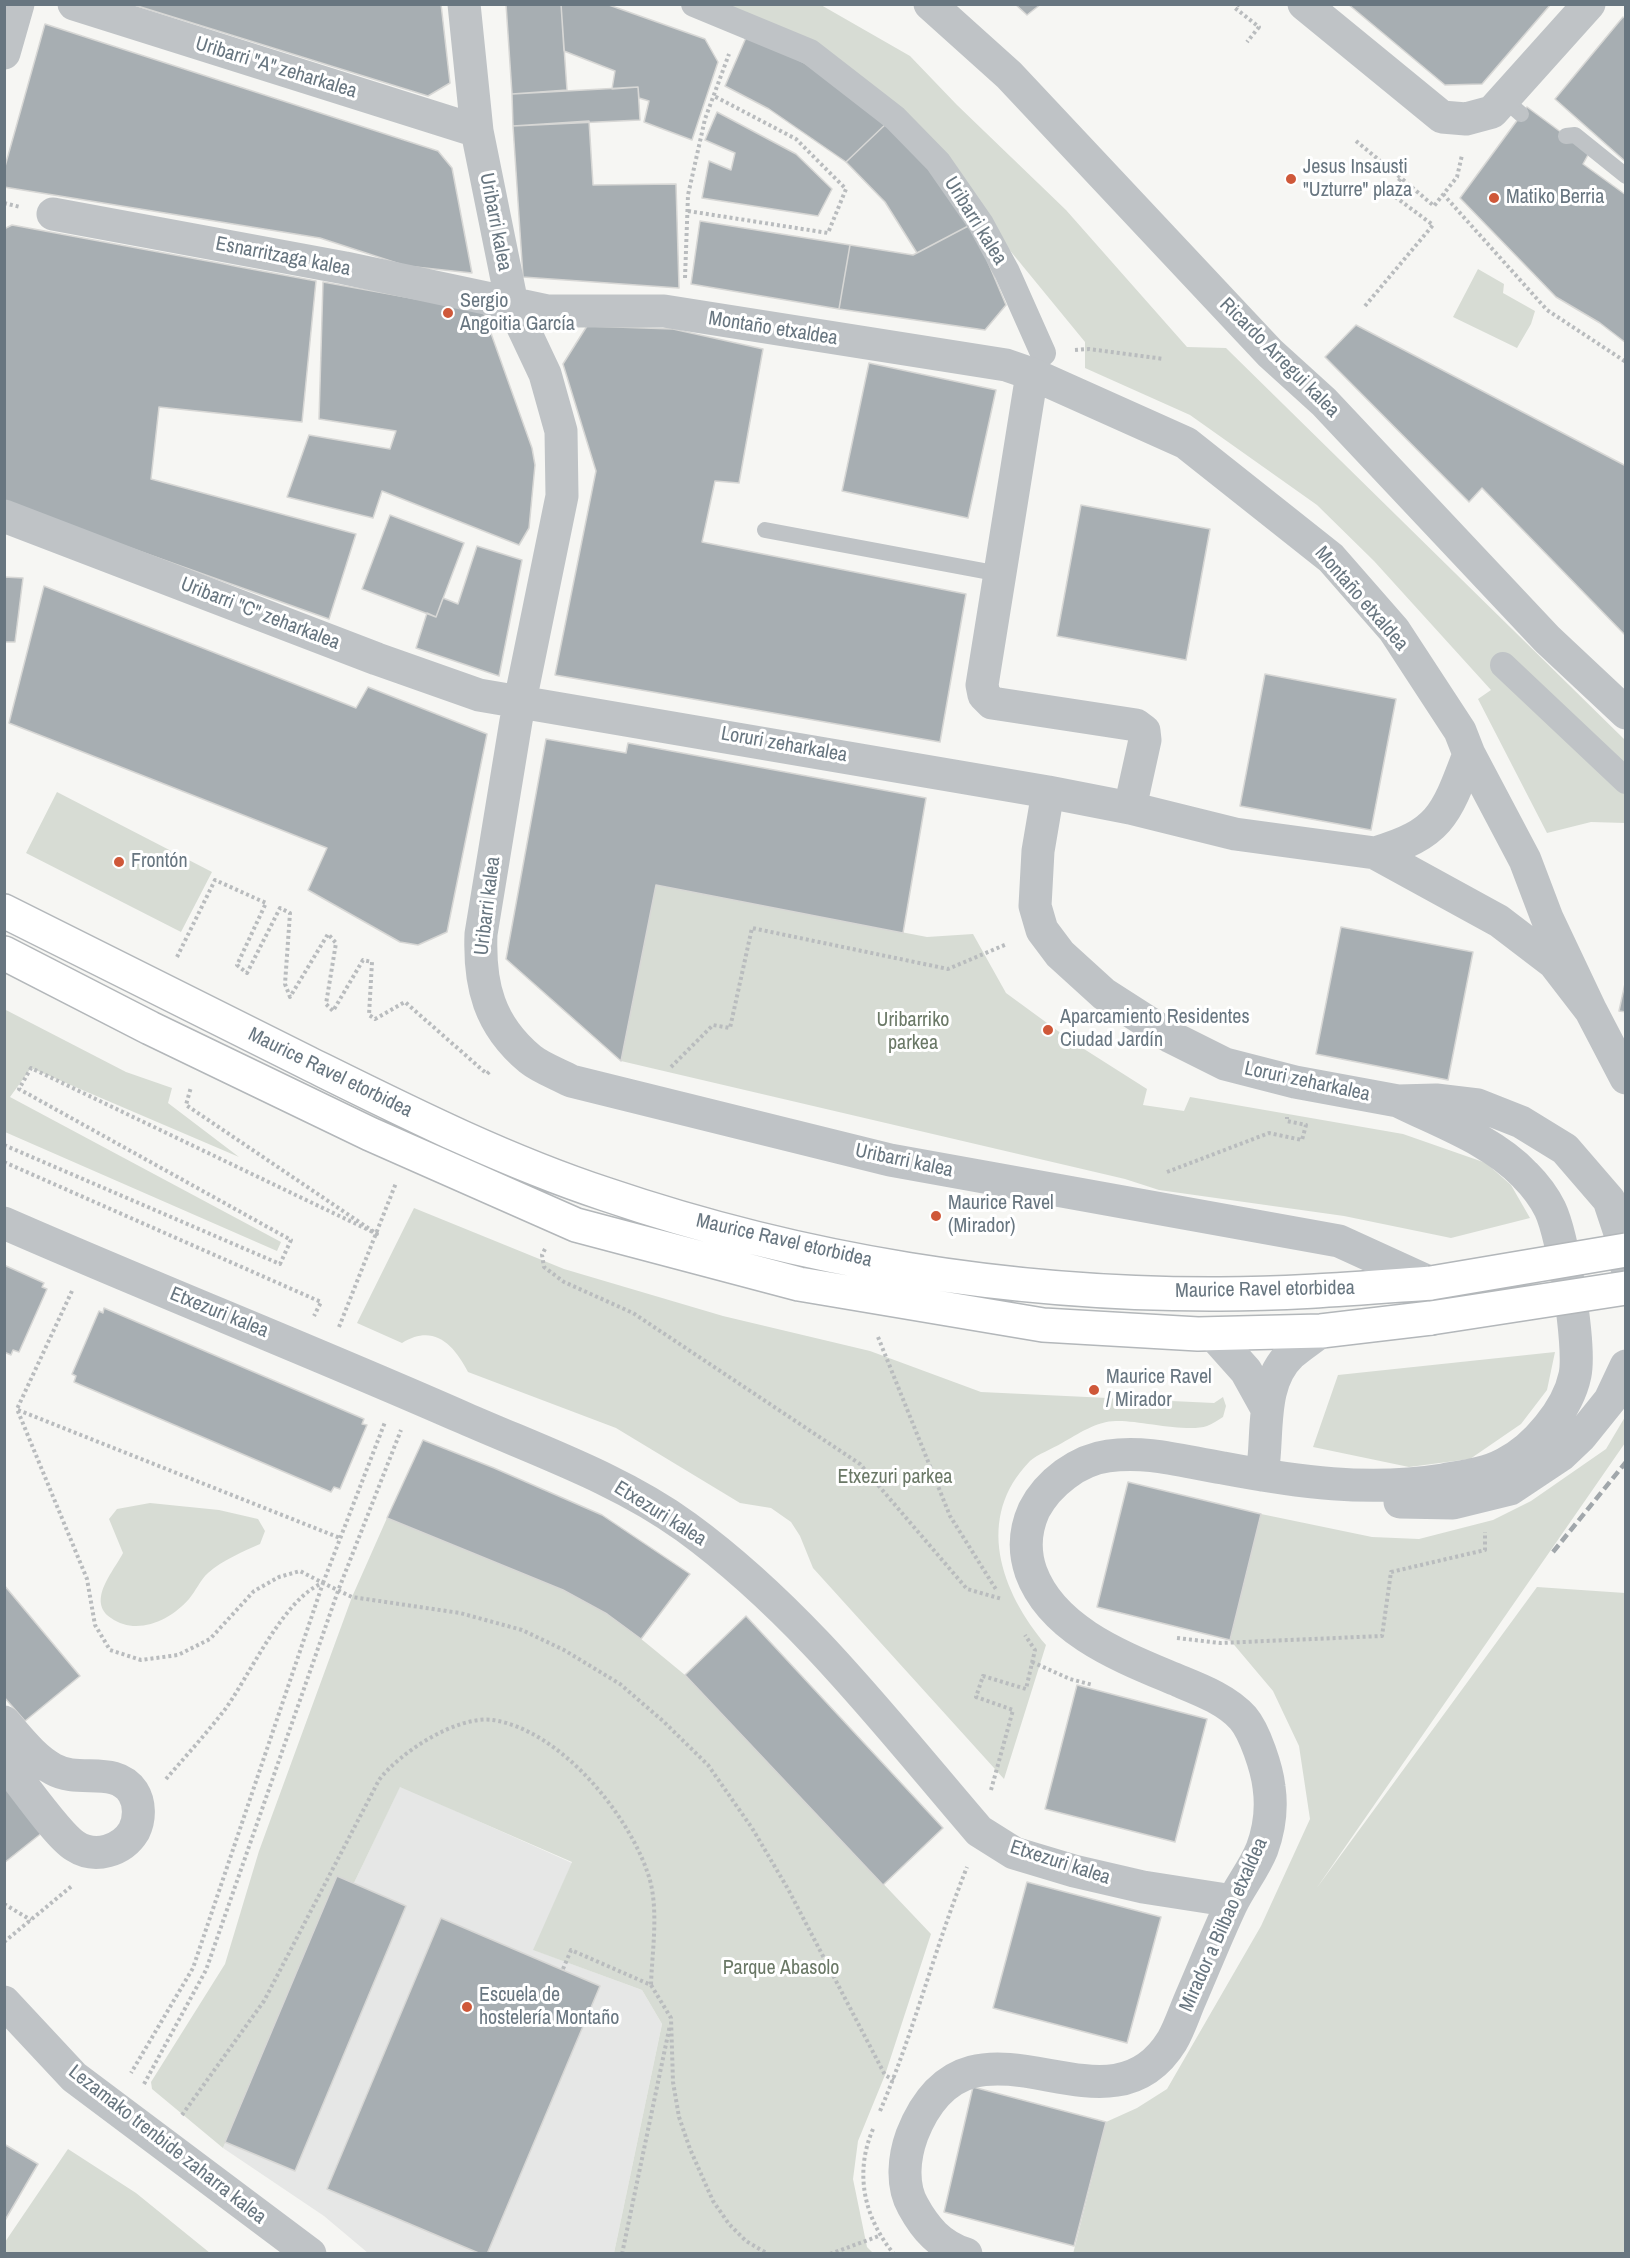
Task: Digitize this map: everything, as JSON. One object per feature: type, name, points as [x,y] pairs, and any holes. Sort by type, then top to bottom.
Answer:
[{"type":"main road","name":"Maurice Ravel etorbidea","points":[[4,911],[398,1108],[499,1153],[604,1194],[728,1231],[828,1255],[950,1275],[1054,1288],[1225,1294],[1431,1283],[1626,1250]]},
{"type":"main road","name":"Maurice Ravel etorbidea","points":[[4,953],[150,1028],[360,1129],[576,1225],[799,1284],[1042,1325],[1213,1334],[1321,1331],[1431,1318],[1626,1288]]},
{"type":"street","points":[[4,53],[18,4]]},
{"type":"street","name":"Uribarri \"A\" zeharkalea","points":[[74,4],[477,131]]},
{"type":"street","name":"Uribarri kalea","points":[[464,4],[477,131],[512,304],[545,374],[561,431],[562,496],[520,700],[481,934],[480,966],[483,988],[491,1010],[506,1034],[531,1060],[571,1081],[890,1160],[1339,1241],[1431,1283]]},
{"type":"street","name":"Uribarri kalea","points":[[694,4],[810,52],[896,118],[938,162],[981,224],[1007,272],[1038,364]]},
{"type":"street","name":"Ricardo Arregui kalea","points":[[930,4],[1009,75],[1270,353],[1323,402],[1547,639],[1626,714]]},
{"type":"street","points":[[1304,4],[1442,117],[1466,119],[1513,107],[1589,4]]},
{"type":"street","name":"Esnarritzaga kalea","points":[[53,214],[345,268],[512,304]]},
{"type":"street","name":"Montaño etxaldea","points":[[512,304],[547,311],[664,311],[1006,365],[1038,364],[1186,443],[1331,558],[1394,630],[1460,730],[1469,754],[1525,860],[1547,918],[1591,1011]]},
{"type":"street","points":[[1038,364],[1000,574],[982,685],[984,695],[992,703],[1136,725],[1143,732],[1145,740],[1130,808]]},
{"type":"street","name":"Uribarri \"C\" zeharkalea","points":[[4,516],[377,659],[479,695],[520,700]]},
{"type":"street","points":[[1503,665],[1626,781]]},
{"type":"street","name":"Loruri zeharkalea","points":[[520,700],[1048,792],[1130,808],[1234,834],[1375,853],[1498,921],[1554,963],[1591,1011],[1626,1078]]},
{"type":"street","name":"Loruri zeharkalea","points":[[1375,853],[1399,846],[1432,828],[1450,803],[1469,754]]},
{"type":"street","name":"Loruri zeharkalea","points":[[1048,792],[1038,851],[1035,906],[1042,930],[1060,954],[1104,994],[1171,1037],[1226,1064],[1295,1082],[1398,1101],[1436,1100],[1478,1105],[1521,1122],[1565,1149],[1609,1200],[1621,1236],[1626,1265]]},
{"type":"street","name":"Loruri zeharkalea","points":[[1262,1475],[1362,1488],[1425,1483],[1480,1474],[1510,1461],[1541,1434],[1563,1405],[1575,1377],[1577,1352],[1561,1240],[1550,1208],[1530,1180],[1511,1161],[1398,1101]]},
{"type":"street","name":"Etxezuri kalea","points":[[4,1223],[309,1349],[615,1485],[683,1524],[811,1636],[979,1831],[1014,1853],[1074,1871],[1143,1887],[1233,1901]]},
{"type":"street","points":[[1262,1475],[1267,1448],[1266,1407],[1275,1377],[1290,1355],[1321,1331]]},
{"type":"street","points":[[1213,1334],[1246,1371],[1266,1407]]},
{"type":"street","name":"Loruri zeharkalea","points":[[1362,1488],[1400,1502],[1453,1503],[1510,1489],[1561,1455],[1581,1436],[1610,1400],[1626,1366]]},
{"type":"street","name":"Mirador a Bilbao etxaldea","points":[[966,2253],[954,2250],[925,2229],[907,2196],[905,2169],[910,2141],[922,2112],[946,2085],[972,2070],[994,2066],[1062,2079],[1114,2080],[1135,2073],[1154,2062],[1172,2042],[1233,1901],[1261,1851],[1271,1812],[1269,1781],[1259,1750],[1243,1719],[1209,1694],[1133,1661],[1053,1612],[1037,1589],[1027,1560],[1027,1531],[1035,1509],[1054,1482],[1103,1456],[1136,1454],[1167,1457],[1262,1475]]},
{"type":"street","points":[[4,1722],[33,1754],[54,1770],[67,1775],[118,1778],[127,1785],[138,1805],[135,1828],[127,1841],[105,1852],[75,1846],[4,1762]]},
{"type":"street","name":"Lezamako trenbide zaharra kalea","points":[[4,2002],[74,2077],[126,2099],[164,2145],[310,2253]]},
{"type":"lane","points":[[1566,136],[1575,135],[1626,176]]},
{"type":"lane","points":[[765,530],[1000,574]]},
{"type":"path","points":[[1239,4],[1235,8],[1259,27],[1247,42]]},
{"type":"path","points":[[685,282],[688,195],[705,119],[740,22]]},
{"type":"path","points":[[688,210],[828,233],[846,189],[796,139],[714,96]]},
{"type":"path","points":[[1356,141],[1434,206],[1457,177],[1464,147]]},
{"type":"path","points":[[1365,306],[1433,225],[1390,192],[1401,178]]},
{"type":"path","points":[[1443,194],[1547,310],[1626,362]]},
{"type":"path","points":[[1089,349],[1164,359]]},
{"type":"path","points":[[176,959],[215,880],[266,903],[237,965],[247,973],[280,908],[290,913],[285,984],[290,997],[328,934],[336,943],[326,1004],[333,1011],[363,960],[372,962],[369,1015],[375,1019],[405,1002],[487,1074],[494,1069]]},
{"type":"path","points":[[664,1074],[713,1025],[730,1028],[752,928],[948,969],[1007,944]]},
{"type":"path","points":[[4,1145],[280,1264],[291,1240],[20,1089],[31,1068],[377,1234]]},
{"type":"path","points":[[193,1083],[186,1105],[377,1234]]},
{"type":"path","points":[[1166,1173],[1269,1133],[1302,1140],[1306,1125],[1287,1121]]},
{"type":"path","points":[[4,1162],[321,1302],[312,1320]]},
{"type":"path","points":[[347,1305],[398,1180]]},
{"type":"path","points":[[547,1247],[542,1255],[544,1268],[564,1281],[633,1313],[860,1464],[966,1589],[1002,1599]]},
{"type":"path","points":[[72,1291],[17,1409],[87,1579],[95,1625],[110,1650],[141,1660],[178,1655],[210,1639],[254,1591],[279,1577],[300,1571],[352,1597],[460,1613],[522,1630],[564,1650],[620,1684],[663,1720],[708,1765],[752,1828],[788,1889],[885,2075],[894,2080]]},
{"type":"path","points":[[878,1336],[950,1516],[1007,1606]]},
{"type":"path","points":[[17,1409],[340,1538]]},
{"type":"path","points":[[126,2099],[193,1968],[323,1583],[385,1421]]},
{"type":"path","points":[[126,2099],[206,1970],[338,1591],[402,1428]]},
{"type":"path","points":[[1220,1643],[1382,1636],[1391,1572],[1485,1550],[1485,1527]]},
{"type":"path","points":[[165,1780],[223,1711],[282,1622],[309,1588],[323,1583]]},
{"type":"path","points":[[994,1777],[1013,1710],[976,1697],[983,1676],[1026,1689],[1035,1650],[1022,1630]]},
{"type":"path","points":[[164,2145],[176,2123],[264,2001],[379,1780],[390,1766],[431,1737],[460,1726],[492,1720],[527,1731],[576,1767],[604,1796],[642,1857],[648,1873],[653,1910],[651,1985],[671,2018],[673,2082],[679,2117],[690,2149],[713,2201],[729,2224],[746,2241],[768,2253]]},
{"type":"path","points":[[880,2112],[894,2080],[948,1914],[970,1858]]},
{"type":"path","points":[[4,1942],[68,1889]]},
{"type":"path","points":[[4,1904],[31,1920]]},
{"type":"path","points":[[563,1969],[571,1950],[651,1985]]},
{"type":"path","points":[[622,2253],[671,2018]]},
{"type":"path","points":[[875,2123],[865,2160],[864,2185],[871,2221],[879,2236],[894,2253]]},
{"type":"path","points":[[830,2253],[879,2236]]},
{"type":"shaded area","name":"Escuela de hostelería Montaño","points":[[400,1786],[572,1863],[534,1950],[642,1990],[662,2024],[614,2253],[368,2253],[324,2216],[223,2148],[337,1876],[354,1883]]},
{"type":"green space","points":[[702,5],[821,5],[910,56],[957,105],[1066,210],[1187,347],[1226,348],[1625,740],[1625,823],[1591,822],[1547,833],[1478,699],[1491,690],[1374,561],[1317,505],[1190,415],[1085,368],[1085,342],[1003,242]]},
{"type":"green space","points":[[1478,269],[1504,284],[1503,293],[1535,311],[1531,324],[1517,348],[1453,317]]},
{"type":"green space","name":"Frontón","points":[[57,792],[212,872],[181,932],[26,853]]},
{"type":"green space","name":"Uribarriko parkea","points":[[656,885],[927,937],[973,934],[1006,993],[1073,1042],[1147,1089],[1143,1105],[1184,1111],[1190,1097],[1403,1134],[1486,1163],[1511,1185],[1530,1218],[1451,1238],[1344,1216],[1159,1190],[1125,1179],[621,1061]]},
{"type":"green space","points":[[4,1009],[126,1072],[172,1088],[168,1103],[239,1157],[31,1068],[10,1097],[281,1242],[277,1251],[5,1132]]},
{"type":"green space","name":"Etxezuri parkea","points":[[414,1208],[564,1269],[723,1316],[870,1351],[981,1392],[1214,1403],[1223,1397],[1226,1406],[1223,1417],[1198,1428],[1116,1421],[1095,1426],[1033,1458],[1013,1483],[1003,1506],[999,1530],[1000,1554],[1006,1579],[1017,1602],[1046,1645],[1004,1779],[813,1568],[800,1536],[791,1522],[771,1508],[740,1503],[616,1428],[468,1372],[456,1353],[442,1340],[424,1335],[413,1337],[402,1343],[357,1323]]},
{"type":"green space","points":[[1555,1352],[1547,1390],[1521,1424],[1470,1459],[1409,1467],[1313,1447],[1338,1375]]},
{"type":"green space","points":[[1625,1417],[1625,1443],[1316,1889],[1537,1587],[1625,1593],[1625,2253],[1073,2254],[1106,2122],[1137,2108],[1167,2089],[1261,1926],[1310,1819],[1299,1746],[1273,1691],[1230,1640],[1261,1514],[1372,1537],[1419,1539],[1493,1520],[1531,1501],[1606,1449]]},
{"type":"green space","points":[[150,1503],[219,1510],[258,1519],[265,1531],[260,1544],[226,1560],[208,1573],[189,1599],[172,1614],[152,1624],[131,1626],[111,1618],[104,1611],[101,1603],[104,1586],[123,1553],[109,1519],[117,1509]]},
{"type":"green space","name":"Parque Abasolo","points":[[387,1518],[553,1585],[605,1613],[636,1635],[685,1675],[931,1934],[885,2075],[858,2141],[853,2179],[867,2247],[873,2253],[614,2253],[662,2024],[642,1990],[533,1950],[572,1862],[400,1787],[354,1883],[337,1876],[223,2148],[152,2089],[151,2082],[225,1964],[259,1851],[352,1597]]},
{"type":"green space","points":[[68,2149],[136,2193],[210,2253],[5,2253],[5,2242]]},
{"type":"building","points":[[131,4],[441,4],[450,83],[428,96]]},
{"type":"building","points":[[506,4],[561,4],[567,90],[512,94]]},
{"type":"building","points":[[561,4],[606,4],[705,39],[718,62],[692,140],[644,122],[649,101],[639,98],[638,87],[612,89],[615,71],[564,51]]},
{"type":"building","points":[[1015,4],[1041,4],[1027,15]]},
{"type":"building","points":[[1348,4],[1551,4],[1482,84],[1445,85]]},
{"type":"building","points":[[1623,17],[1626,19],[1626,162],[1555,99]]},
{"type":"building","points":[[45,24],[438,151],[452,168],[472,273],[406,266],[320,238],[4,187],[4,170]]},
{"type":"building","points":[[748,33],[852,88],[888,122],[846,162],[769,109],[725,86]]},
{"type":"building","points":[[638,87],[640,120],[513,126],[512,94]]},
{"type":"building","points":[[1527,107],[1589,153],[1583,164],[1626,195],[1626,343],[1600,323],[1556,297],[1460,198]]},
{"type":"building","points":[[717,112],[796,154],[832,189],[818,216],[702,198],[709,161],[731,170],[735,153],[705,140]]},
{"type":"building","points":[[589,121],[593,185],[676,184],[679,288],[523,277],[513,126]]},
{"type":"building","points":[[888,122],[935,166],[972,224],[917,253],[885,202],[846,162]]},
{"type":"building","points":[[700,221],[850,245],[839,309],[691,284]]},
{"type":"building","points":[[972,224],[1006,305],[985,330],[839,309],[850,245],[913,255]]},
{"type":"building","points":[[12,225],[316,281],[302,422],[159,407],[151,479],[356,534],[329,619],[4,503],[4,229]]},
{"type":"building","points":[[323,282],[483,311],[532,448],[535,465],[529,528],[519,545],[382,491],[373,518],[287,497],[309,435],[390,449],[396,431],[319,419]]},
{"type":"building","points":[[1356,325],[1626,466],[1626,636],[1482,488],[1469,502],[1325,357]]},
{"type":"building","points":[[587,326],[673,329],[763,349],[739,483],[715,481],[702,542],[966,594],[940,742],[555,675],[596,471],[563,364]]},
{"type":"building","points":[[869,363],[996,390],[968,518],[842,491]]},
{"type":"building","points":[[1081,505],[1210,529],[1186,660],[1057,636]]},
{"type":"building","points":[[390,515],[464,543],[436,617],[362,589]]},
{"type":"building","points":[[477,546],[522,560],[499,676],[416,648],[427,613],[436,617],[443,598],[458,604]]},
{"type":"building","points":[[4,577],[23,578],[15,642],[4,642]]},
{"type":"building","points":[[44,586],[356,708],[368,687],[487,734],[447,932],[418,945],[400,942],[308,890],[327,848],[9,723]]},
{"type":"building","points":[[1265,674],[1396,699],[1371,830],[1240,806]]},
{"type":"building","points":[[546,739],[626,753],[628,743],[926,798],[903,933],[656,885],[621,1061],[506,959]]},
{"type":"building","points":[[1341,927],[1473,952],[1448,1080],[1316,1054]]},
{"type":"building","points":[[1626,979],[1626,1012],[1619,1011]]},
{"type":"building","points":[[4,1265],[44,1283],[42,1287],[47,1289],[19,1352],[13,1350],[11,1355],[4,1352]]},
{"type":"building","points":[[104,1308],[364,1419],[362,1424],[367,1425],[340,1489],[334,1487],[331,1492],[74,1382],[76,1376],[72,1374],[99,1311],[103,1313]]},
{"type":"building","points":[[423,1440],[602,1515],[690,1574],[641,1639],[607,1614],[563,1590],[387,1518]]},
{"type":"building","points":[[1128,1482],[1261,1514],[1230,1640],[1097,1607]]},
{"type":"building","points":[[4,1585],[80,1676],[25,1721],[4,1697]]},
{"type":"building","points":[[746,1616],[943,1828],[883,1885],[685,1675]]},
{"type":"building","points":[[1077,1685],[1207,1719],[1175,1842],[1045,1809]]},
{"type":"building","points":[[4,1785],[43,1832],[4,1863]]},
{"type":"building","points":[[337,1876],[406,1906],[295,2171],[225,2142]]},
{"type":"building","points":[[1027,1882],[1161,1917],[1127,2043],[993,2008]]},
{"type":"building","points":[[441,1918],[600,1986],[487,2254],[481,2254],[327,2189]]},
{"type":"building","points":[[973,2087],[1106,2122],[1074,2246],[944,2212]]},
{"type":"building","points":[[4,2144],[38,2164],[4,2222]]},
{"type":"railway","points":[[1553,1552],[1626,1462]]},
{"type":"place","name":"Jesus Insausti \"Uzturre\" plaza","points":[[1291,179]]},
{"type":"place","name":"Matiko Berria","points":[[1494,198]]},
{"type":"place","name":"Sergio Angoitia García","points":[[448,313]]},
{"type":"place","name":"Frontón","points":[[119,862]]},
{"type":"place","name":"Aparcamiento Residentes Ciudad Jardín","points":[[1048,1030]]},
{"type":"place","name":"Maurice Ravel (Mirador)","points":[[936,1216]]},
{"type":"place","name":"Maurice Ravel / Mirador","points":[[1094,1390]]},
{"type":"place","name":"Escuela de hostelería Montaño","points":[[467,2007]]}]
